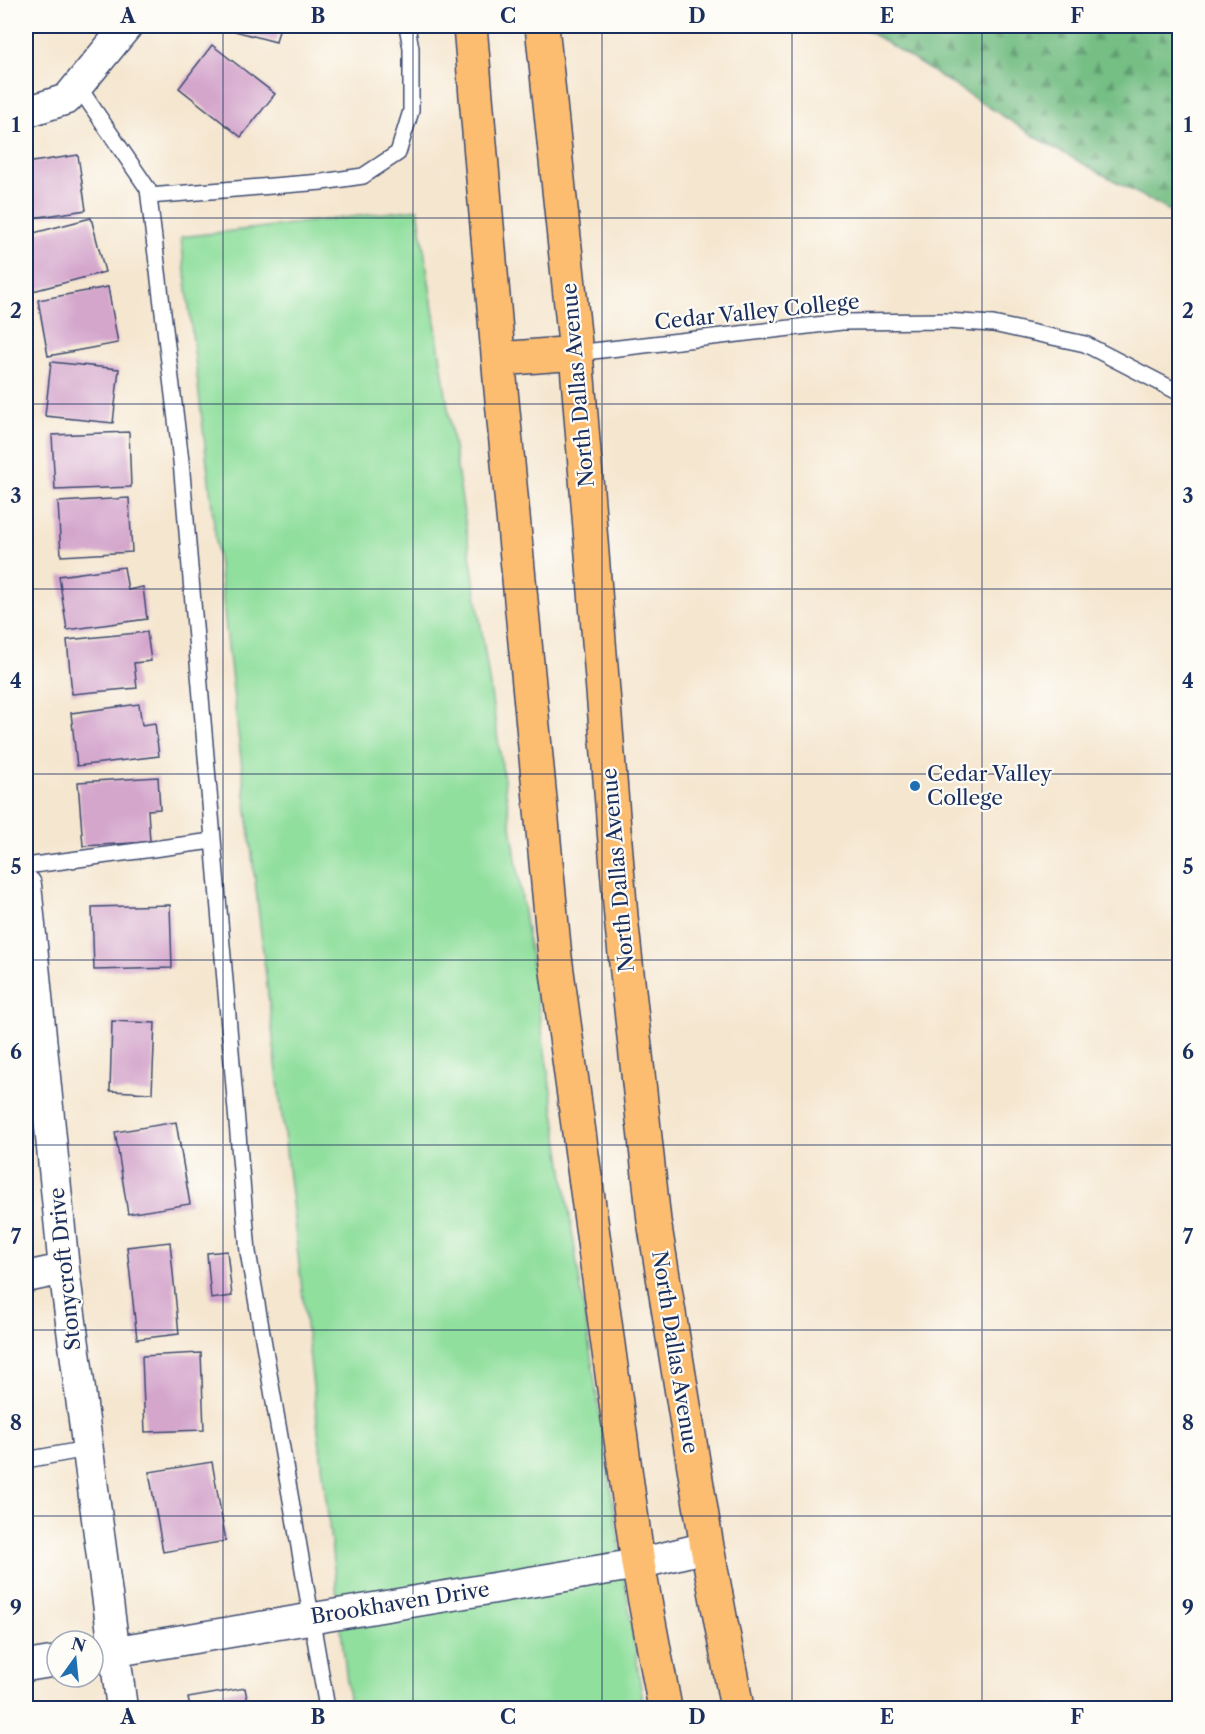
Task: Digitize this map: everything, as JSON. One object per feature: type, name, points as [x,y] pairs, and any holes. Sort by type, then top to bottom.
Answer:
[{"type":"main road","points":[[470,26],[555,957],[638,1564],[665,1708]]},
{"type":"main road","name":"North Dallas Avenue","points":[[542,26],[576,353],[628,984],[654,1221],[707,1547],[737,1708]]},
{"type":"main road","points":[[499,359],[576,353]]},
{"type":"street","points":[[26,112],[67,99],[127,26]]},
{"type":"street","name":"Stonycroft Drive","points":[[26,903],[36,1085],[64,1269],[87,1449],[101,1629]]},
{"type":"street","points":[[26,1277],[64,1269]]},
{"type":"street","name":"Brookhaven Drive","points":[[105,1653],[638,1564],[707,1547]]},
{"type":"street","name":"Stonycroft Drive","points":[[105,1659],[122,1708]]},
{"type":"street","points":[[26,1666],[45,1662]]},
{"type":"lane","points":[[149,196],[322,182],[363,176],[398,153],[411,111],[411,48],[407,26]]},
{"type":"lane","points":[[78,86],[148,189],[181,461],[248,1252],[327,1708]]},
{"type":"lane","name":"Cedar Valley College","points":[[576,353],[842,322],[946,321],[993,324],[1085,344],[1179,393]]},
{"type":"lane","points":[[26,866],[212,841]]},
{"type":"lane","points":[[26,1460],[87,1449]]},
{"type":"green space","points":[[860,26],[1179,26],[1179,216],[1047,144]]},
{"type":"green space","points":[[418,209],[644,1708],[350,1708],[181,237]]},
{"type":"building","points":[[216,26],[280,26],[276,42]]},
{"type":"building","points":[[212,45],[275,94],[241,137],[179,88]]},
{"type":"building","points":[[78,155],[86,210],[26,219],[26,163]]},
{"type":"building","points":[[91,218],[105,272],[33,291],[26,261],[26,235]]},
{"type":"building","points":[[108,287],[118,343],[48,356],[38,300]]},
{"type":"building","points":[[51,362],[119,369],[113,423],[45,416]]},
{"type":"building","points":[[129,432],[131,487],[55,490],[52,435]]},
{"type":"building","points":[[129,498],[132,552],[61,556],[58,502]]},
{"type":"building","points":[[124,567],[128,590],[143,587],[147,619],[67,630],[59,576]]},
{"type":"building","points":[[147,632],[151,661],[134,663],[137,688],[72,694],[67,640]]},
{"type":"building","points":[[139,704],[142,725],[155,723],[159,756],[77,766],[71,713]]},
{"type":"building","points":[[158,777],[160,809],[148,810],[150,842],[83,846],[78,782]]},
{"type":"building","points":[[170,905],[172,968],[94,970],[92,907]]},
{"type":"building","points":[[112,1021],[155,1023],[152,1093],[110,1091]]},
{"type":"building","points":[[176,1122],[190,1204],[128,1214],[115,1132]]},
{"type":"building","points":[[170,1242],[179,1334],[137,1339],[127,1247]]},
{"type":"building","points":[[227,1251],[232,1296],[211,1299],[207,1253]]},
{"type":"building","points":[[201,1353],[204,1430],[145,1432],[142,1356]]},
{"type":"building","points":[[212,1462],[226,1541],[163,1552],[149,1472]]},
{"type":"building","points":[[245,1688],[249,1708],[190,1708],[188,1698]]},
{"type":"place","name":"Cedar Valley College","points":[[915,786]]}]
